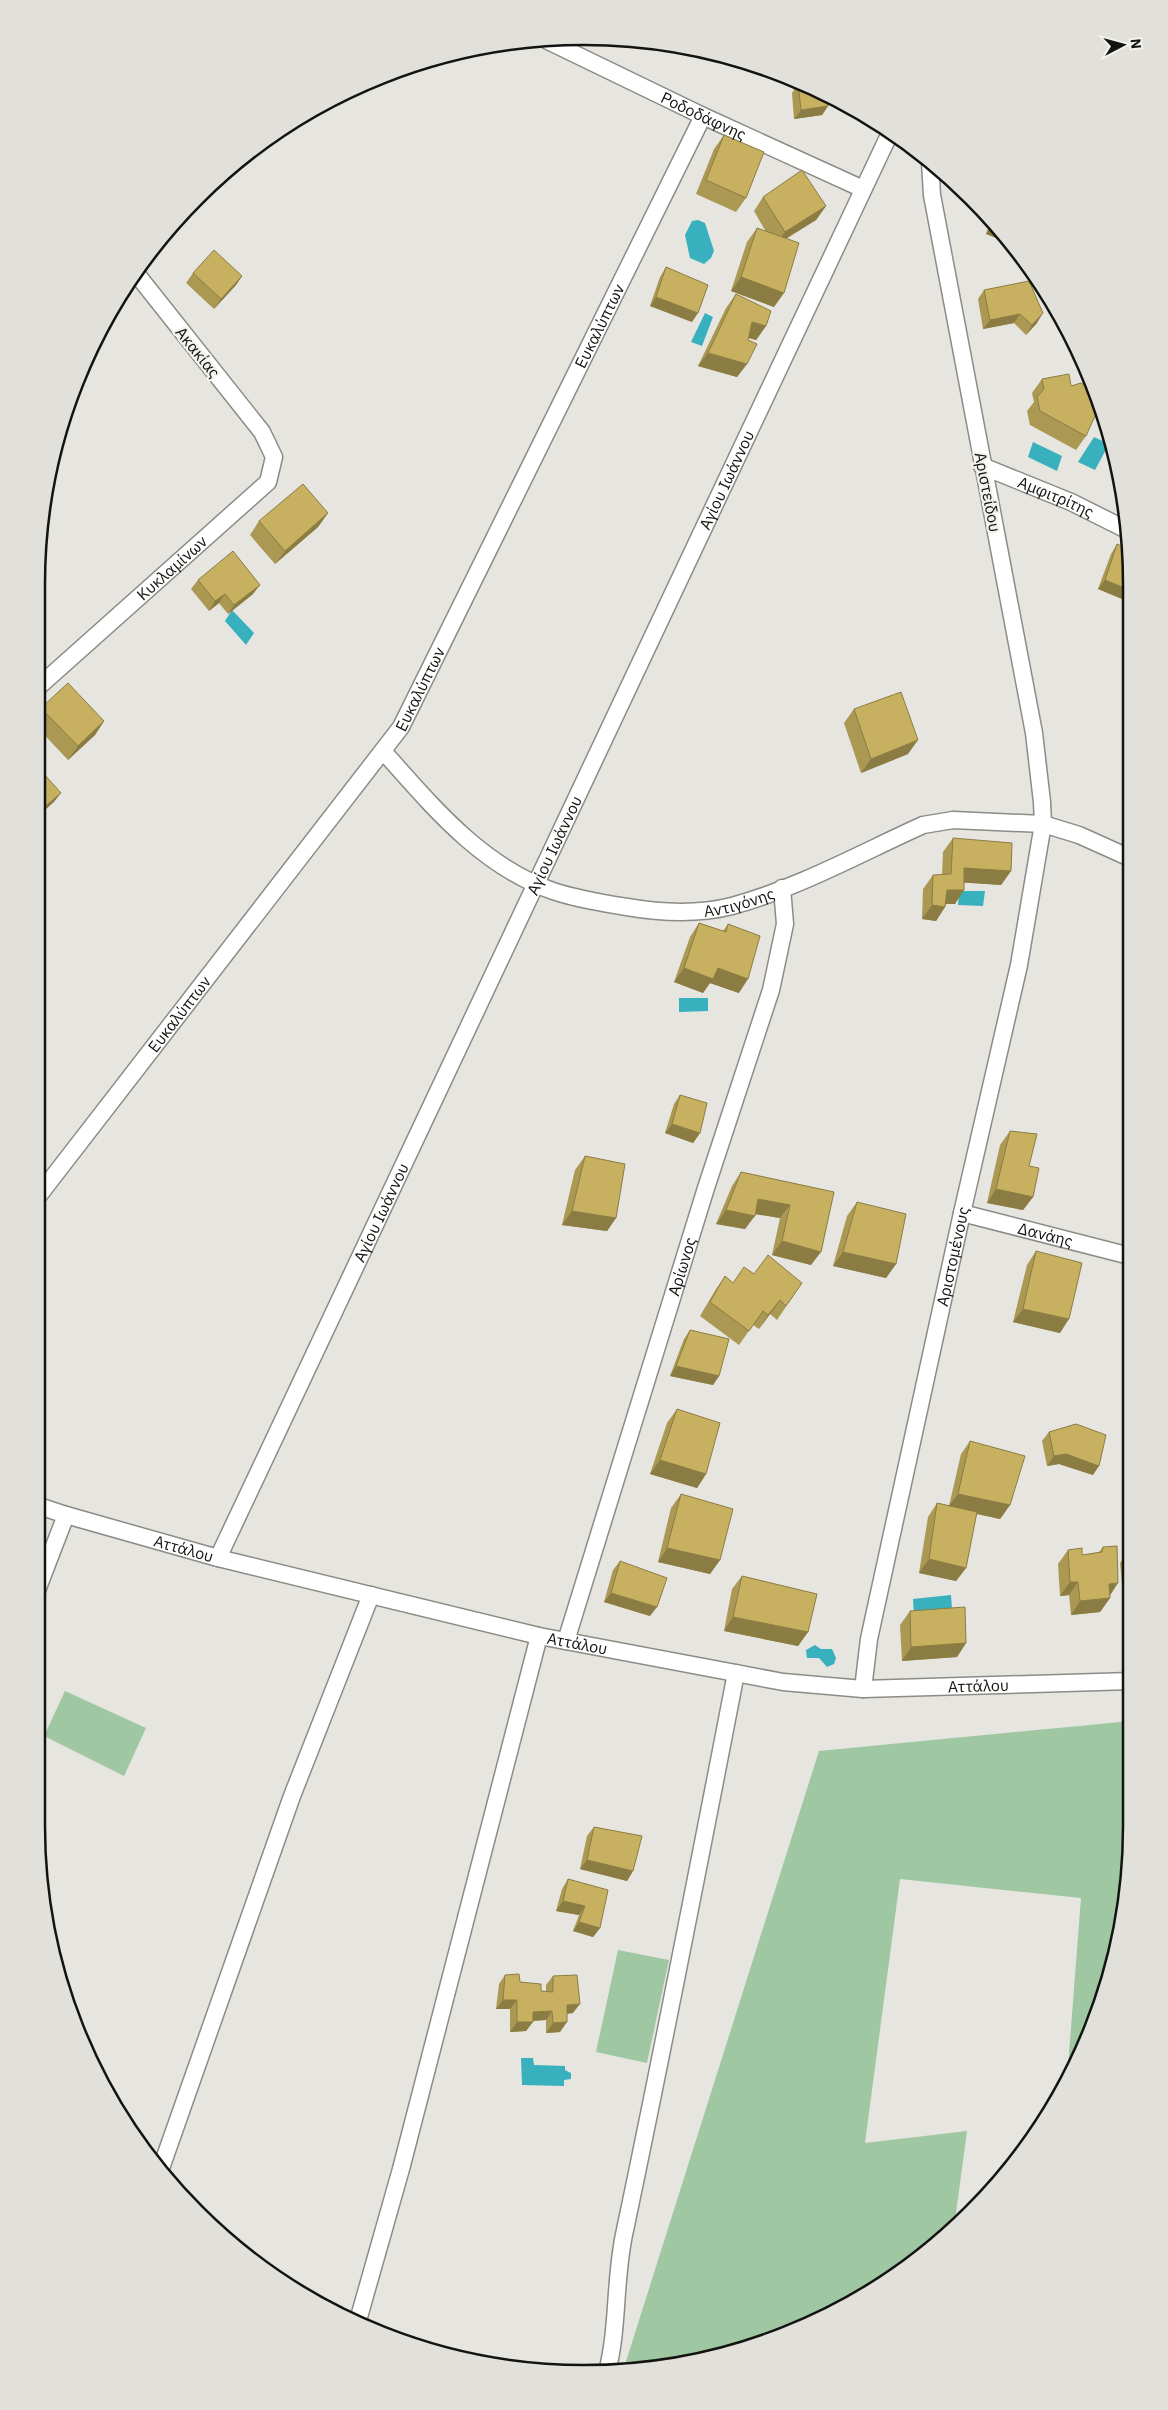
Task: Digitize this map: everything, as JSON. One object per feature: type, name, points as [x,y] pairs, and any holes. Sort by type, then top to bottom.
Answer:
[{"type":"street","name":"Ροδοδάφνης","points":[[558,46],[703,116],[863,189]]},
{"type":"street","name":"Ευκαλύπτων","points":[[45,1187],[383,751],[409,714],[703,116]]},
{"type":"street","name":"Αγίου Ιωάννου","points":[[218,1558],[887,139]]},
{"type":"street","name":"Αριστείδου","points":[[931,172],[932,195],[982,466],[1034,732],[1043,824]]},
{"type":"street","name":"Ακακίας","points":[[140,279],[262,432]]},
{"type":"street","name":"Κυκλαμίνων","points":[[45,677],[268,482],[274,457],[262,432]]},
{"type":"street","name":"Αμφιτρίτης","points":[[982,466],[1071,502],[1119,526]]},
{"type":"street","name":"Αντιγόνης","points":[[383,751],[460,835],[499,864],[537,885],[593,901],[641,909],[680,912],[712,910],[732,906],[782,888],[923,825],[936,822],[973,820],[1043,824],[1080,835],[1123,855]]},
{"type":"street","name":"Αριστομένους","points":[[863,1689],[871,1630],[962,1213],[1019,965],[1043,824]]},
{"type":"street","name":"Αρίωνος","points":[[566,1641],[706,1188],[771,990],[785,924],[782,888]]},
{"type":"street","name":"Δανάης","points":[[962,1213],[1123,1254]]},
{"type":"street","name":"Αττάλου","points":[[45,1508],[218,1558],[539,1636],[783,1682],[863,1689],[1123,1681]]},
{"type":"street","points":[[45,1570],[66,1515]]},
{"type":"street","points":[[163,2162],[292,1796],[371,1595]]},
{"type":"street","points":[[359,2315],[401,2169],[539,1636]]},
{"type":"street","points":[[608,2364],[615,2330],[619,2258],[640,2163],[736,1673]]},
{"type":"green space","points":[[65,1691],[146,1728],[124,1776],[45,1736]]},
{"type":"green space","points":[[1123,1722],[1122,1861],[1113,1931],[1105,1966],[1082,2032],[1068,2061],[1081,1898],[900,1879],[865,2143],[967,2131],[956,2216],[912,2254],[854,2293],[790,2324],[724,2347],[689,2355],[625,2363],[819,1751]]},
{"type":"green space","points":[[618,1950],[669,1960],[647,2063],[596,2052]]},
{"type":"water","points":[[698,220],[705,223],[714,251],[711,258],[704,264],[690,258],[685,235],[692,221]]},
{"type":"water","points":[[705,313],[713,317],[702,346],[691,342]]},
{"type":"water","points":[[1094,437],[1104,442],[1106,449],[1095,470],[1078,462]]},
{"type":"water","points":[[1033,442],[1062,456],[1057,471],[1028,457]]},
{"type":"water","points":[[232,610],[254,633],[246,645],[225,621]]},
{"type":"water","points":[[959,891],[985,891],[983,906],[958,905]]},
{"type":"water","points":[[679,998],[708,998],[708,1011],[679,1012]]},
{"type":"water","points":[[951,1595],[952,1609],[914,1616],[913,1599]]},
{"type":"water","points":[[815,1645],[821,1649],[832,1649],[836,1658],[834,1664],[827,1667],[819,1658],[807,1658],[806,1650]]},
{"type":"water","points":[[521,2058],[533,2058],[534,2065],[565,2066],[565,2070],[571,2073],[571,2079],[564,2080],[564,2086],[522,2085]]},
{"type":"building","points":[[799,90],[828,104],[828,106],[801,110]]},
{"type":"building","points":[[724,135],[764,152],[746,198],[706,180]]},
{"type":"building","points":[[802,170],[826,206],[785,232],[763,197]]},
{"type":"building","points":[[757,228],[799,243],[784,293],[741,277]]},
{"type":"building","points":[[214,250],[242,276],[221,299],[193,273]]},
{"type":"building","points":[[666,267],[708,285],[698,313],[656,297]]},
{"type":"building","points":[[1029,281],[1043,313],[1032,325],[1020,314],[990,320],[984,290]]},
{"type":"building","points":[[736,294],[771,311],[766,326],[752,322],[748,340],[757,344],[747,364],[708,353]]},
{"type":"building","points":[[1069,374],[1071,386],[1081,383],[1085,385],[1095,415],[1086,436],[1040,411],[1037,397],[1044,389],[1042,379]]},
{"type":"building","points":[[303,484],[328,513],[285,551],[259,521]]},
{"type":"building","points":[[1117,544],[1122,546],[1123,587],[1105,580]]},
{"type":"building","points":[[233,551],[260,585],[234,605],[225,594],[215,601],[198,580]]},
{"type":"building","points":[[68,683],[104,721],[78,746],[45,712],[45,704]]},
{"type":"building","points":[[901,692],[918,740],[871,759],[854,709]]},
{"type":"building","points":[[45,775],[61,793],[45,806]]},
{"type":"building","points":[[953,838],[1012,843],[1011,871],[964,868],[964,890],[947,890],[945,907],[932,905],[933,875],[951,874]]},
{"type":"building","points":[[699,923],[726,932],[728,924],[760,936],[748,979],[718,968],[713,979],[684,968]]},
{"type":"building","points":[[680,1095],[707,1103],[700,1133],[672,1124]]},
{"type":"building","points":[[1010,1131],[1037,1134],[1029,1166],[1039,1168],[1033,1197],[996,1189]]},
{"type":"building","points":[[585,1156],[625,1164],[616,1218],[572,1211]]},
{"type":"building","points":[[741,1172],[834,1192],[821,1252],[782,1241],[790,1205],[758,1199],[755,1216],[726,1210]]},
{"type":"building","points":[[857,1202],[906,1214],[896,1264],[843,1252]]},
{"type":"building","points":[[1036,1251],[1082,1263],[1069,1319],[1023,1309]]},
{"type":"building","points":[[768,1255],[802,1283],[786,1306],[780,1300],[768,1315],[763,1311],[749,1331],[710,1302],[725,1276],[733,1283],[744,1267],[754,1274]]},
{"type":"building","points":[[690,1330],[729,1339],[719,1376],[676,1366]]},
{"type":"building","points":[[677,1409],[720,1423],[706,1474],[660,1460]]},
{"type":"building","points":[[1076,1424],[1106,1435],[1099,1466],[1066,1454],[1054,1456],[1049,1432]]},
{"type":"building","points":[[970,1441],[1025,1456],[1010,1505],[958,1494]]},
{"type":"building","points":[[681,1494],[733,1509],[720,1560],[667,1548]]},
{"type":"building","points":[[937,1503],[977,1512],[966,1568],[929,1559]]},
{"type":"building","points":[[1117,1546],[1118,1583],[1109,1584],[1110,1598],[1080,1601],[1078,1582],[1070,1582],[1068,1550],[1082,1548],[1082,1555],[1102,1552],[1103,1547]]},
{"type":"building","points":[[620,1561],[667,1578],[657,1607],[611,1593]]},
{"type":"building","points":[[742,1576],[817,1594],[808,1632],[733,1617]]},
{"type":"building","points":[[965,1607],[966,1643],[911,1647],[910,1611]]},
{"type":"building","points":[[594,1827],[642,1836],[633,1871],[587,1860]]},
{"type":"building","points":[[568,1879],[608,1890],[600,1928],[579,1922],[585,1906],[563,1901]]},
{"type":"building","points":[[519,1974],[520,1982],[541,1984],[541,1991],[553,1992],[553,1976],[577,1975],[580,2004],[567,2005],[567,2022],[553,2023],[552,2011],[533,2012],[533,2022],[517,2022],[517,2000],[503,2000],[505,1975]]}]
